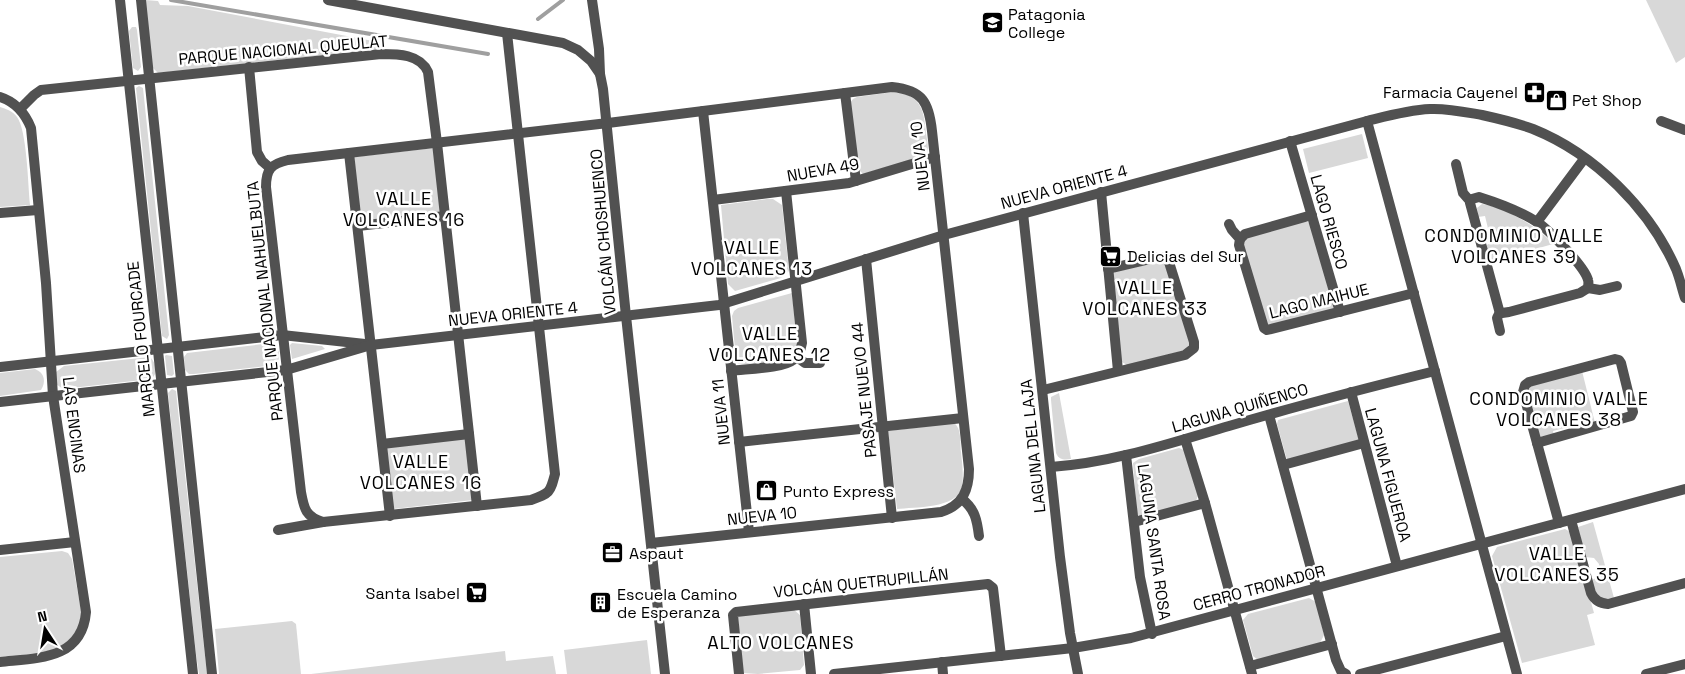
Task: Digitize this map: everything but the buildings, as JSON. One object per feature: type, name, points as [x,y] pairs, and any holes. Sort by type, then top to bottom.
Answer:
[{"type":"street","name":"MARCELO FOURCADE","points":[[120,0],[193,674]]},
{"type":"street","points":[[141,0],[212,674]]},
{"type":"street","name":"VOLCÁN CHOSHUENCO","points":[[328,0],[380,5],[507,33],[564,43],[584,55],[600,74],[604,89],[608,123],[626,316],[666,674]]},
{"type":"street","points":[[592,0],[600,49],[600,74]]},
{"type":"street","points":[[278,530],[323,522],[531,500],[543,496],[550,491],[555,474],[507,33]]},
{"type":"street","name":"PARQUE NACIONAL QUEULAT","points":[[20,109],[41,90],[248,67],[381,54],[400,55],[416,59],[425,66],[428,72],[437,143],[477,506]]},
{"type":"street","points":[[248,67],[257,152],[270,168]]},
{"type":"street","name":"NUEVA 10","points":[[608,123],[892,87],[902,88],[917,94],[923,99],[929,110],[963,418],[969,480],[967,489],[962,499],[955,506],[941,512],[651,543]]},
{"type":"street","points":[[845,93],[856,181]]},
{"type":"street","points":[[0,97],[12,102],[20,109]]},
{"type":"street","name":"LAS ENCINAS","points":[[0,662],[58,653],[79,638],[84,630],[86,612],[52,396],[51,361],[31,128],[27,117],[20,109]]},
{"type":"street","name":"NUEVA ORIENTE 4","points":[[371,345],[724,304],[944,235],[1367,121],[1400,113],[1431,109],[1478,114],[1516,123],[1553,138],[1584,159],[1612,180],[1643,215],[1681,269],[1685,298]]},
{"type":"street","name":"NUEVA 11","points":[[703,111],[749,532]]},
{"type":"street","points":[[1367,121],[1517,674]]},
{"type":"street","points":[[1660,121],[1685,130]]},
{"type":"street","name":"PARQUE NACIONAL NAHUELBUTA","points":[[323,522],[312,518],[303,504],[266,186],[266,176],[270,168],[283,161],[608,123]]},
{"type":"street","name":"LAGO RIESCO","points":[[1290,141],[1340,312]]},
{"type":"street","points":[[350,153],[390,516]]},
{"type":"street","name":"NUEVA 49","points":[[713,200],[841,185],[935,157]]},
{"type":"street","points":[[1537,222],[1584,159]]},
{"type":"street","points":[[1456,164],[1464,193],[1470,201],[1497,308],[1500,312]]},
{"type":"street","points":[[731,371],[784,364],[792,361],[797,357],[802,343],[786,191]]},
{"type":"street","points":[[1101,192],[1118,371]]},
{"type":"street","points":[[1470,201],[1479,198],[1490,201],[1537,222],[1581,267],[1588,280],[1588,288]]},
{"type":"street","points":[[0,213],[38,210]]},
{"type":"street","name":"LAGUNA DEL LAJA","points":[[1024,213],[1063,584],[1078,674]]},
{"type":"street","points":[[358,226],[445,216]]},
{"type":"street","points":[[1240,239],[1245,234],[1312,216]]},
{"type":"street","name":"LAGO MAIHUE","points":[[1229,224],[1240,239],[1239,245],[1264,328],[1272,330],[1414,293]]},
{"type":"street","points":[[1043,390],[1185,355],[1192,350],[1195,344],[1170,262],[1166,258],[1158,257],[1108,269]]},
{"type":"street","name":"PASAJE NUEVO 44","points":[[866,259],[892,518]]},
{"type":"street","points":[[1500,312],[1509,312],[1580,293],[1588,288],[1600,290],[1618,286]]},
{"type":"street","points":[[1500,312],[1497,318],[1500,331]]},
{"type":"street","points":[[0,367],[282,335],[371,345]]},
{"type":"street","points":[[0,402],[286,370],[371,345]]},
{"type":"street","points":[[797,357],[805,363],[820,363]]},
{"type":"street","points":[[1537,443],[1626,419],[1631,416],[1633,412],[1619,360],[1615,359],[1557,374],[1528,382],[1525,385],[1523,392],[1537,443],[1559,523]]},
{"type":"street","name":"LAGUNA QUIÑENCO","points":[[1051,467],[1080,464],[1126,454],[1351,392],[1435,371]]},
{"type":"street","name":"LAGUNA FIGUEROA","points":[[1351,392],[1397,566]]},
{"type":"street","points":[[1269,415],[1339,668],[1346,674]]},
{"type":"street","points":[[739,442],[963,418]]},
{"type":"street","points":[[382,444],[469,434]]},
{"type":"street","points":[[1185,439],[1205,503],[1251,670],[1332,644]]},
{"type":"street","points":[[1283,465],[1364,443]]},
{"type":"street","name":"LAGUNA SANTA ROSA","points":[[1126,454],[1141,585],[1152,634]]},
{"type":"street","name":"CERRO TRONADOR","points":[[834,674],[889,671],[942,662],[1073,648],[1152,634],[1234,610],[1685,489]]},
{"type":"street","points":[[962,499],[975,513],[980,536]]},
{"type":"street","points":[[1134,522],[1205,503]]},
{"type":"street","points":[[1572,520],[1591,594],[1599,602],[1608,604],[1685,583]]},
{"type":"street","points":[[0,550],[75,542]]},
{"type":"street","name":"VOLCÁN QUETRUPILLÁN","points":[[739,674],[732,615],[734,613],[988,584],[993,588],[1002,656]]},
{"type":"street","points":[[804,604],[811,674]]},
{"type":"street","points":[[1360,674],[1506,636]]},
{"type":"street","points":[[942,662],[943,674]]},
{"type":"street","points":[[1646,674],[1684,664]]},
{"type":"shaded area","points":[[145,0],[158,1],[160,5],[188,6],[373,41],[380,43],[380,49],[158,73],[152,67]]},
{"type":"shaded area","points":[[1646,0],[1685,0],[1685,57],[1676,63]]},
{"type":"shaded area","points":[[132,27],[136,27],[137,30],[141,67],[138,71],[133,68],[129,31]]},
{"type":"shaded area","points":[[139,86],[143,88],[169,335],[167,339],[162,336],[136,88]]},
{"type":"shaded area","points":[[893,92],[910,96],[922,110],[928,146],[927,153],[924,156],[863,174],[859,170],[850,103],[857,97]]},
{"type":"shaded area","points":[[0,107],[14,113],[23,133],[30,205],[0,207]]},
{"type":"shaded area","points":[[1362,134],[1368,158],[1309,173],[1303,149]]},
{"type":"shaded area","points":[[434,148],[439,213],[361,223],[354,157]]},
{"type":"shaded area","points":[[773,199],[782,205],[789,271],[781,278],[735,291],[728,284],[721,205]]},
{"type":"shaded area","points":[[1482,204],[1511,213],[1539,231],[1553,244],[1490,262],[1486,246],[1491,241],[1485,216],[1478,217],[1477,208]]},
{"type":"shaded area","points":[[1304,221],[1310,223],[1334,306],[1333,310],[1267,327],[1242,241],[1246,238]]},
{"type":"shaded area","points":[[1160,260],[1166,261],[1191,342],[1186,350],[1127,365],[1122,362],[1121,358],[1112,275],[1116,271]]},
{"type":"shaded area","points":[[792,293],[797,346],[793,354],[773,362],[738,364],[736,361],[732,316],[734,311],[738,308]]},
{"type":"shaded area","points":[[272,343],[277,347],[279,353],[276,365],[194,374],[189,374],[185,370],[184,357],[187,353]]},
{"type":"shaded area","points":[[292,343],[322,346],[325,349],[292,359],[290,345]]},
{"type":"shaded area","points":[[166,355],[172,356],[174,374],[172,376],[167,375]]},
{"type":"shaded area","points":[[150,357],[156,368],[154,377],[151,379],[63,389],[56,384],[56,372],[64,366]]},
{"type":"shaded area","points":[[35,369],[44,378],[41,390],[0,396],[0,373]]},
{"type":"shaded area","points":[[1582,371],[1595,423],[1588,425],[1586,422],[1553,431],[1554,435],[1539,436],[1528,387]]},
{"type":"shaded area","points":[[172,389],[176,391],[207,674],[199,674],[196,654],[168,393]]},
{"type":"shaded area","points":[[1059,393],[1071,459],[1062,459],[1056,453],[1051,397]]},
{"type":"shaded area","points":[[1348,401],[1359,440],[1287,460],[1277,424],[1278,420]]},
{"type":"shaded area","points":[[954,423],[959,432],[963,469],[962,487],[958,494],[944,503],[934,506],[897,509],[888,431]]},
{"type":"shaded area","points":[[466,437],[473,500],[393,509],[386,446]]},
{"type":"shaded area","points":[[1179,448],[1184,450],[1198,496],[1196,501],[1140,516],[1137,514],[1133,463],[1139,459]]},
{"type":"shaded area","points":[[1593,522],[1614,598],[1599,599],[1591,581],[1598,576],[1599,564],[1594,558],[1585,557],[1578,527]]},
{"type":"shaded area","points":[[1565,529],[1572,533],[1594,613],[1587,615],[1595,645],[1522,663],[1492,556],[1497,547]]},
{"type":"shaded area","points":[[62,551],[68,553],[72,559],[81,611],[79,625],[73,636],[64,644],[52,650],[0,659],[0,557]]},
{"type":"shaded area","points":[[1309,598],[1316,602],[1324,635],[1320,643],[1258,660],[1253,656],[1243,620],[1248,614]]},
{"type":"shaded area","points":[[793,609],[800,615],[804,665],[800,670],[758,674],[743,673],[738,617],[740,615]]},
{"type":"shaded area","points":[[292,621],[296,624],[301,674],[219,674],[215,629]]},
{"type":"shaded area","points":[[647,640],[651,674],[567,674],[564,650]]},
{"type":"shaded area","points":[[505,651],[506,661],[553,656],[556,674],[311,674]]},
{"type":"waterway","points":[[171,0],[488,54]]},
{"type":"waterway","points":[[538,19],[563,0]]},
{"type":"place","name":"Patagonia College","points":[[992,23]]},
{"type":"place","name":"Farmacia Cayenel","points":[[1534,92]]},
{"type":"place","name":"Pet Shop","points":[[1556,100]]},
{"type":"place","name":"Delicias del Sur","points":[[1111,256]]},
{"type":"place","name":"Punto Express","points":[[767,491]]},
{"type":"place","name":"Aspaut","points":[[613,553]]},
{"type":"place","name":"Santa Isabel","points":[[476,593]]},
{"type":"place","name":"Escuela Camino de Esperanza","points":[[601,603]]},
{"type":"district","name":"VALLE VOLCANES 16","points":[[404,208]]},
{"type":"district","name":"CONDOMINIO VALLE VOLCANES 39","points":[[1514,245]]},
{"type":"district","name":"VALLE VOLCANES 13","points":[[752,257]]},
{"type":"district","name":"VALLE VOLCANES 33","points":[[1145,297]]},
{"type":"district","name":"VALLE VOLCANES 12","points":[[770,343]]},
{"type":"district","name":"CONDOMINIO VALLE VOLCANES 38","points":[[1559,408]]},
{"type":"district","name":"VALLE VOLCANES 16","points":[[421,471]]},
{"type":"district","name":"VALLE VOLCANES 35","points":[[1557,563]]},
{"type":"district","name":"ALTO VOLCANES","points":[[781,642]]}]
